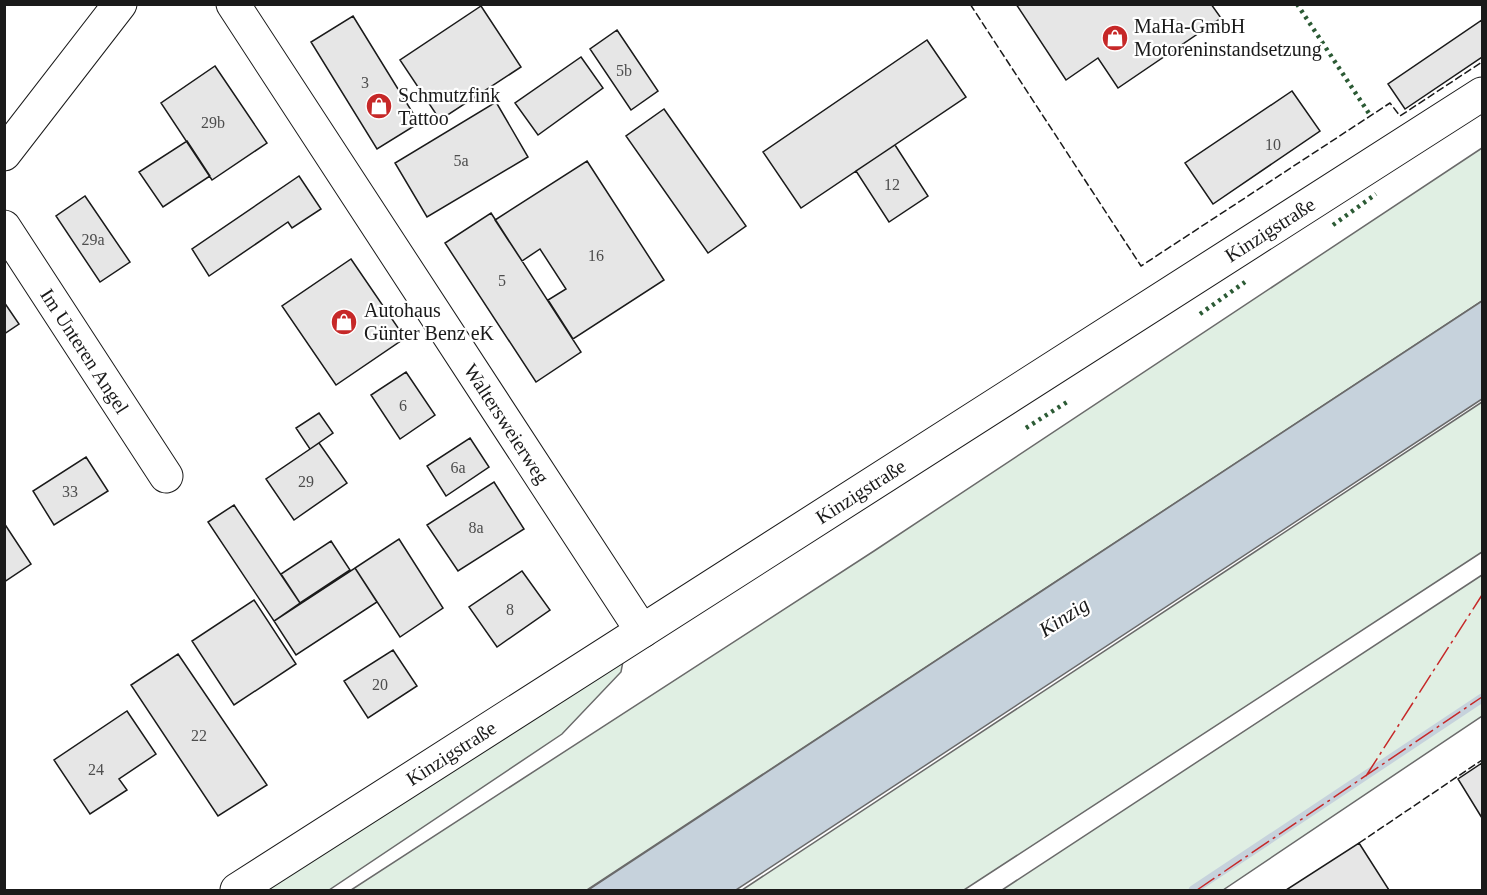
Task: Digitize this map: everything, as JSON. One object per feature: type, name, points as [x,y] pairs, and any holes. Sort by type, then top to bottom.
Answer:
[{"type":"street","points":[[4,154],[120,4]]},
{"type":"street","name":"Waltersweierweg","points":[[233,4],[642,631]]},
{"type":"street","name":"Kinzigstraße","points":[[237,891],[1482,94]]},
{"type":"street","name":"Im Unteren Angel","points":[[4,227],[166,476]]},
{"type":"green space","points":[[1482,148],[1482,301],[587,890],[351,890],[874,551]]},
{"type":"green space","points":[[1482,402],[1482,552],[964,890],[742,890]]},
{"type":"green space","points":[[1482,575],[1482,716],[1223,890],[1002,890]]},
{"type":"green space","points":[[624,656],[621,672],[562,734],[329,890],[259,890]]},
{"type":"water","name":"Kinzig","points":[[1482,301],[1482,399],[736,890],[588,890]]},
{"type":"building","name":"MaHa-GmbH Motoreninstandsetzung","points":[[1016,4],[1211,4],[1221,18],[1118,88],[1098,58],[1066,80]]},
{"type":"building","points":[[481,6],[521,67],[440,120],[400,60]]},
{"type":"building","points":[[353,16],[419,123],[377,149],[311,42]]},
{"type":"building","points":[[1482,20],[1482,57],[1405,109],[1388,84]]},
{"type":"building","points":[[617,30],[658,91],[631,110],[590,49]]},
{"type":"building","points":[[927,40],[966,97],[801,208],[763,152]]},
{"type":"building","points":[[581,57],[603,88],[538,135],[515,103]]},
{"type":"building","points":[[215,66],[267,143],[212,180],[161,103]]},
{"type":"building","points":[[1292,91],[1320,131],[1213,204],[1185,163]]},
{"type":"building","points":[[496,102],[528,157],[427,217],[395,163]]},
{"type":"building","points":[[664,109],[746,226],[708,253],[626,136]]},
{"type":"building","points":[[187,141],[210,176],[163,207],[139,172]]},
{"type":"building","points":[[895,145],[928,196],[889,222],[856,171]]},
{"type":"building","points":[[587,161],[664,280],[573,339],[548,300],[566,289],[540,249],[522,261],[495,220]]},
{"type":"building","points":[[299,176],[321,209],[292,228],[288,222],[209,276],[192,249]]},
{"type":"building","points":[[85,196],[130,262],[100,282],[56,216]]},
{"type":"building","points":[[491,213],[581,352],[536,382],[445,243]]},
{"type":"building","name":"Autohaus Günter Benz eK","points":[[351,259],[405,338],[336,385],[282,306]]},
{"type":"building","points":[[4,302],[19,324],[4,334]]},
{"type":"building","points":[[406,372],[435,415],[400,439],[371,395]]},
{"type":"building","points":[[319,413],[333,433],[310,449],[296,428]]},
{"type":"building","points":[[470,438],[489,467],[446,496],[427,466]]},
{"type":"building","points":[[319,443],[347,483],[294,520],[266,479]]},
{"type":"building","points":[[86,457],[108,491],[54,525],[33,491]]},
{"type":"building","points":[[494,482],[524,529],[458,571],[427,525]]},
{"type":"building","points":[[234,505],[300,603],[274,621],[208,522]]},
{"type":"building","points":[[4,523],[31,564],[4,582]]},
{"type":"building","points":[[399,539],[443,608],[400,637],[355,568]]},
{"type":"building","points":[[331,541],[350,570],[300,603],[281,574]]},
{"type":"building","points":[[355,568],[377,602],[296,655],[274,621]]},
{"type":"building","points":[[522,571],[550,610],[497,647],[469,607]]},
{"type":"building","points":[[254,600],[296,664],[234,705],[192,641]]},
{"type":"building","points":[[393,650],[417,686],[368,718],[344,681]]},
{"type":"building","points":[[178,654],[267,785],[218,816],[131,685]]},
{"type":"building","points":[[127,711],[156,754],[119,779],[127,790],[90,814],[54,760]]},
{"type":"building","points":[[1482,763],[1482,818],[1458,779]]},
{"type":"building","points":[[1359,843],[1389,890],[1286,890]]},
{"type":"waterway","points":[[1193,890],[1482,698]]},
{"type":"hedge","points":[[1297,4],[1370,115]]},
{"type":"hedge","points":[[1333,225],[1376,194]]},
{"type":"hedge","points":[[1200,314],[1245,282]]},
{"type":"hedge","points":[[1026,428],[1067,402]]},
{"type":"fence","points":[[970,4],[1141,266],[1390,103],[1400,116],[1482,62]]},
{"type":"fence","points":[[1359,843],[1482,760]]},
{"type":"power","points":[[1366,776],[1482,595]]},
{"type":"power","points":[[1197,890],[1482,697]]},
{"type":"place","name":"MaHa-GmbH Motoreninstandsetzung","points":[[1115,38]]},
{"type":"place","name":"Schmutzfink Tattoo","points":[[379,106]]},
{"type":"place","name":"Autohaus Günter Benz eK","points":[[344,322]]}]
